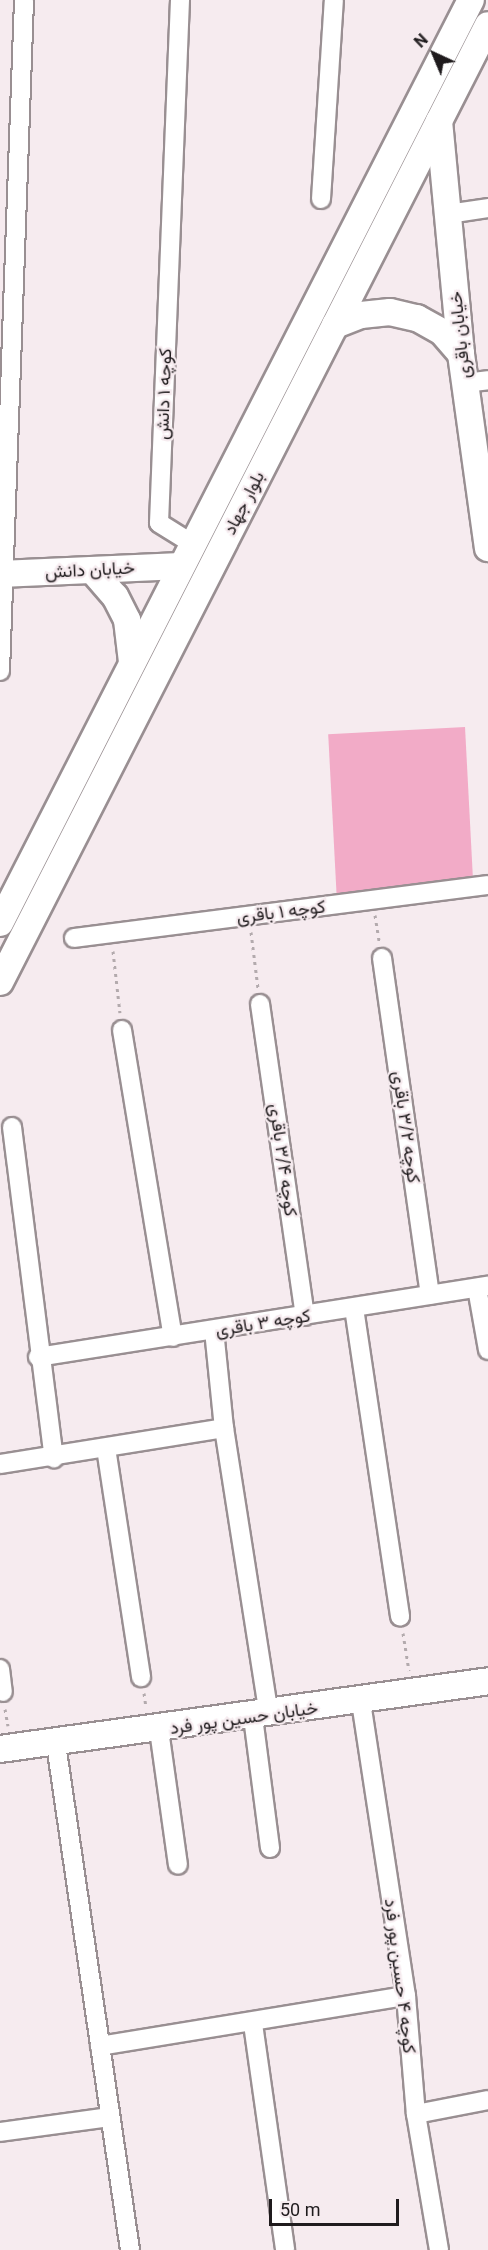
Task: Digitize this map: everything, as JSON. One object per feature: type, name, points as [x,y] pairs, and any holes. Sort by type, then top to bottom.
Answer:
[{"type":"street","points":[[0,671],[24,0]]},
{"type":"street","name":"کوچه ۱ دانش","points":[[180,0],[159,523],[193,544]]},
{"type":"street","points":[[321,200],[334,0]]},
{"type":"street","name":"بلوار جهاد","points":[[0,922],[471,0]]},
{"type":"street","name":"بلوار جهاد","points":[[0,982],[488,25]]},
{"type":"street","name":"خیابان باقری","points":[[439,121],[462,354],[477,381],[488,548]]},
{"type":"street","points":[[448,214],[488,208]]},
{"type":"street","points":[[335,325],[361,315],[390,312],[417,318],[442,333],[462,354]]},
{"type":"street","name":"خیابان دانش","points":[[2,574],[181,566]]},
{"type":"street","points":[[92,570],[115,596],[127,620],[132,662]]},
{"type":"street","name":"کوچه ۱ باقری","points":[[74,938],[488,885]]},
{"type":"street","name":"کوچه ۳/۲ باقری","points":[[382,958],[430,1295]]},
{"type":"street","name":"کوچه ۳/۴ باقری","points":[[260,1004],[305,1316]]},
{"type":"street","points":[[122,1030],[173,1337]]},
{"type":"street","points":[[12,1127],[38,1358],[54,1458]]},
{"type":"street","points":[[483,1287],[488,1350]]},
{"type":"street","name":"کوچه ۳ باقری","points":[[38,1358],[483,1287]]},
{"type":"street","points":[[354,1308],[400,1617]]},
{"type":"street","points":[[214,1330],[224,1428],[261,1715],[270,1848]]},
{"type":"street","points":[[0,1464],[54,1458],[224,1428]]},
{"type":"street","points":[[106,1448],[141,1677]]},
{"type":"street","points":[[0,1669],[3,1692]]},
{"type":"street","name":"خیابان حسین پور فرد","points":[[5,1748],[56,1744],[154,1731],[361,1702],[488,1681]]},
{"type":"street","name":"کوچه ۴ حسین پور فرد","points":[[361,1702],[406,1996],[416,2114],[439,2250]]},
{"type":"street","points":[[154,1731],[178,1865]]},
{"type":"street","points":[[56,1744],[130,2250]]},
{"type":"street","points":[[100,2046],[253,2024],[406,1996]]},
{"type":"street","points":[[253,2024],[285,2250]]},
{"type":"street","points":[[416,2114],[488,2100]]},
{"type":"street","points":[[0,2132],[110,2117]]},
{"type":"path","points":[[373,901],[382,958]]},
{"type":"path","points":[[249,916],[260,1004]]},
{"type":"path","points":[[111,934],[122,1030]]},
{"type":"path","points":[[400,1617],[412,1693]]},
{"type":"path","points":[[141,1677],[154,1731]]},
{"type":"path","points":[[3,1692],[5,1748]]},
{"type":"shaded area","points":[[465,727],[473,887],[337,894],[328,734]]}]
